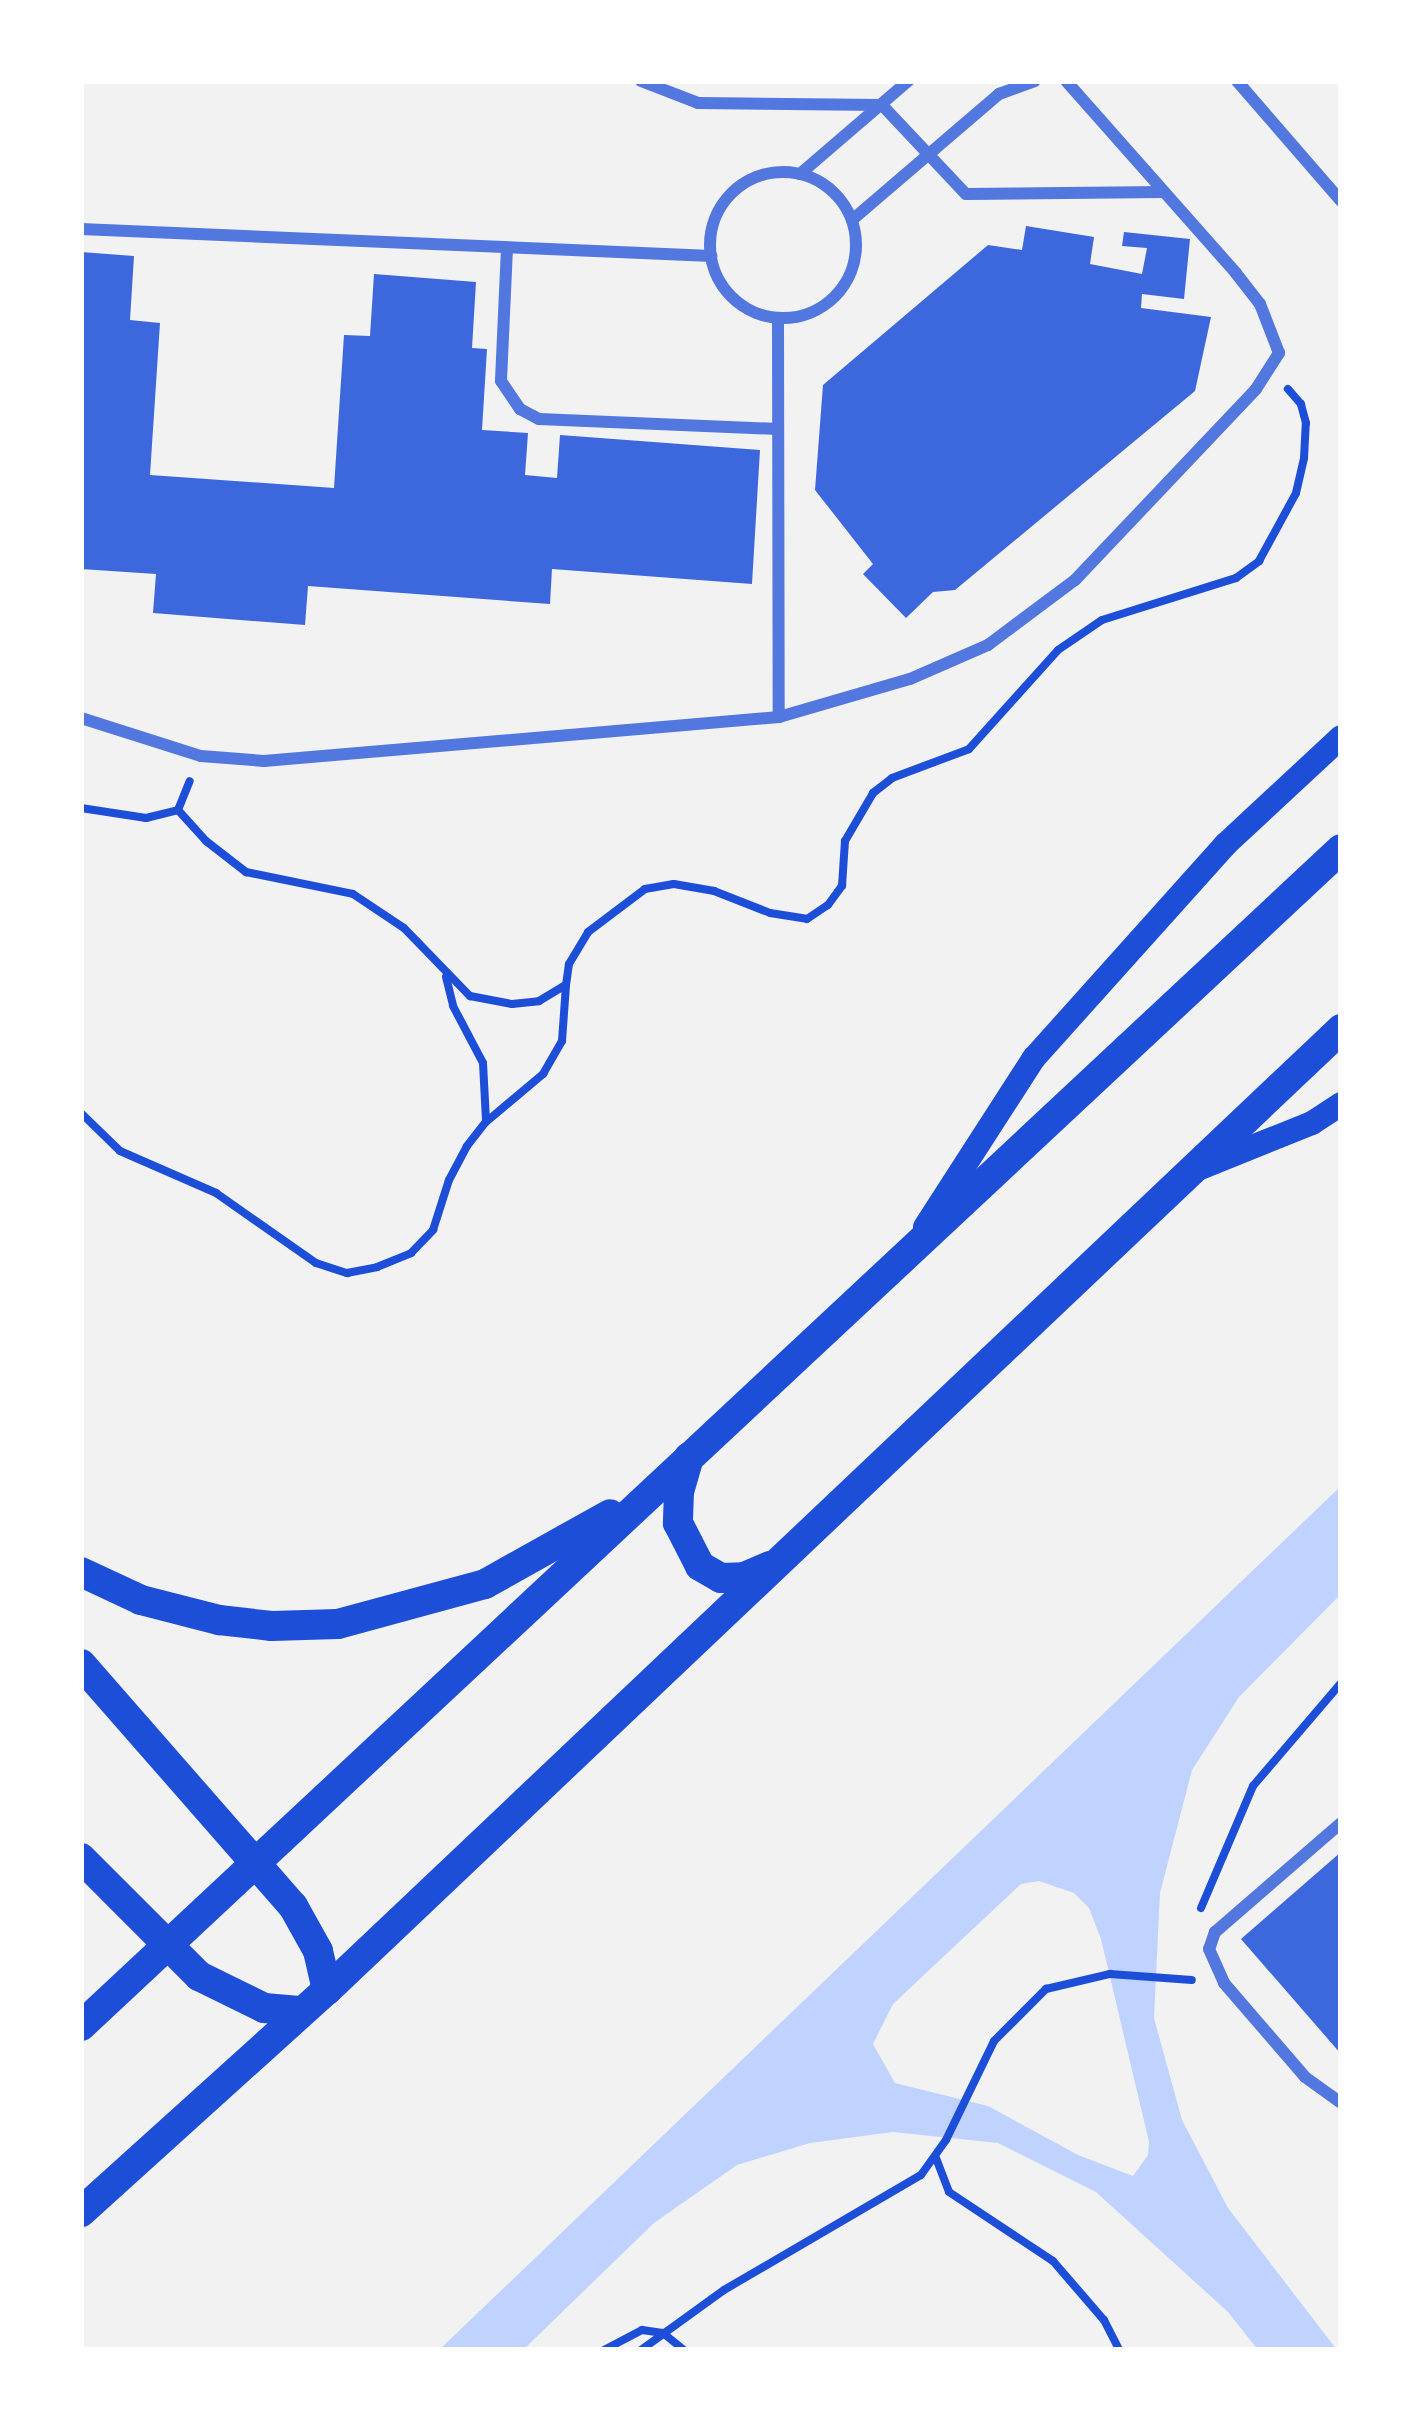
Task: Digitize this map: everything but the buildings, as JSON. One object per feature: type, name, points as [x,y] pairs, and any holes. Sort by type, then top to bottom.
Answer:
[{"type":"main road","points":[[915,1243],[1034,1058],[1226,844],[1341,737]]},
{"type":"main road","points":[[81,2026],[691,1451],[1341,849]]},
{"type":"main road","points":[[81,2212],[327,1990],[785,1560],[1341,1029]]},
{"type":"main road","points":[[1198,1169],[1312,1123],[1341,1104]]},
{"type":"main road","points":[[691,1451],[679,1491],[678,1523],[700,1566],[722,1578],[744,1576],[785,1560]]},
{"type":"main road","points":[[81,1572],[141,1600],[219,1620],[272,1626],[338,1624],[485,1584],[652,1490]]},
{"type":"main road","points":[[81,1664],[255,1862],[310,1936],[327,1990]]},
{"type":"main road","points":[[81,1858],[164,1946],[234,1995],[264,2008],[302,2011]]},
{"type":"street","points":[[641,81],[698,103],[882,105],[966,194],[1164,192]]},
{"type":"street","points":[[800,174],[908,81]]},
{"type":"street","points":[[852,220],[999,94],[1035,81]]},
{"type":"street","points":[[81,718],[201,756],[264,761],[779,717],[910,679],[988,645],[1076,580],[1271,369],[1279,353],[1260,304],[1066,81]]},
{"type":"street","points":[[1237,81],[1341,201]]},
{"type":"street","points":[[800,174],[822,183],[852,220],[857,243],[842,290],[802,316],[778,318],[733,299],[718,280],[711,256],[714,220],[734,190],[753,177],[800,174]]},
{"type":"street","points":[[81,229],[711,256]]},
{"type":"street","points":[[507,248],[501,381],[520,409],[539,419],[778,429]]},
{"type":"street","points":[[778,318],[779,717]]},
{"type":"street","points":[[1341,1823],[1238,1910],[1215,1932],[1209,1949],[1214,1966],[1306,2077],[1341,2103]]},
{"type":"path","points":[[81,1113],[120,1151],[216,1193],[284,1244],[346,1273],[411,1252],[433,1230],[449,1180],[486,1122],[543,1074],[562,1041],[569,964],[588,932],[645,889],[674,884],[714,891],[770,913],[807,919],[828,905],[842,886],[845,841],[882,785],[969,749],[1010,710],[1058,650],[1102,620],[1236,578],[1258,561],[1296,493],[1304,458],[1301,404],[1271,369]]},
{"type":"path","points":[[178,810],[201,756]]},
{"type":"path","points":[[81,808],[146,818],[178,810]]},
{"type":"path","points":[[178,810],[206,842],[246,872],[319,883],[383,910],[470,996],[512,1004],[539,1001],[566,985]]},
{"type":"path","points":[[446,976],[453,1006],[483,1063],[486,1122]]},
{"type":"path","points":[[1200,1911],[1253,1786],[1341,1683]]},
{"type":"path","points":[[641,2350],[724,2290],[904,2187],[936,2158],[994,2041],[1030,2000],[1066,1982],[1156,1974]]},
{"type":"path","points":[[936,2158],[949,2192],[1053,2261],[1104,2320],[1119,2350]]},
{"type":"path","points":[[604,2350],[642,2330],[664,2333],[684,2350]]},
{"type":"water","points":[[1341,1486],[1341,1594],[1239,1697],[1192,1770],[1160,1893],[1154,2018],[1182,2120],[1228,2208],[1337,2350],[1258,2350],[1228,2312],[1096,2192],[998,2143],[893,2132],[810,2143],[737,2165],[654,2223],[523,2350],[439,2350]],"holes":[[[1039,1881],[1074,1893],[1089,1908],[1101,1939],[1149,2142],[1148,2155],[1133,2176],[1078,2155],[988,2106],[895,2083],[873,2044],[893,2004],[1021,1884]]]}]
